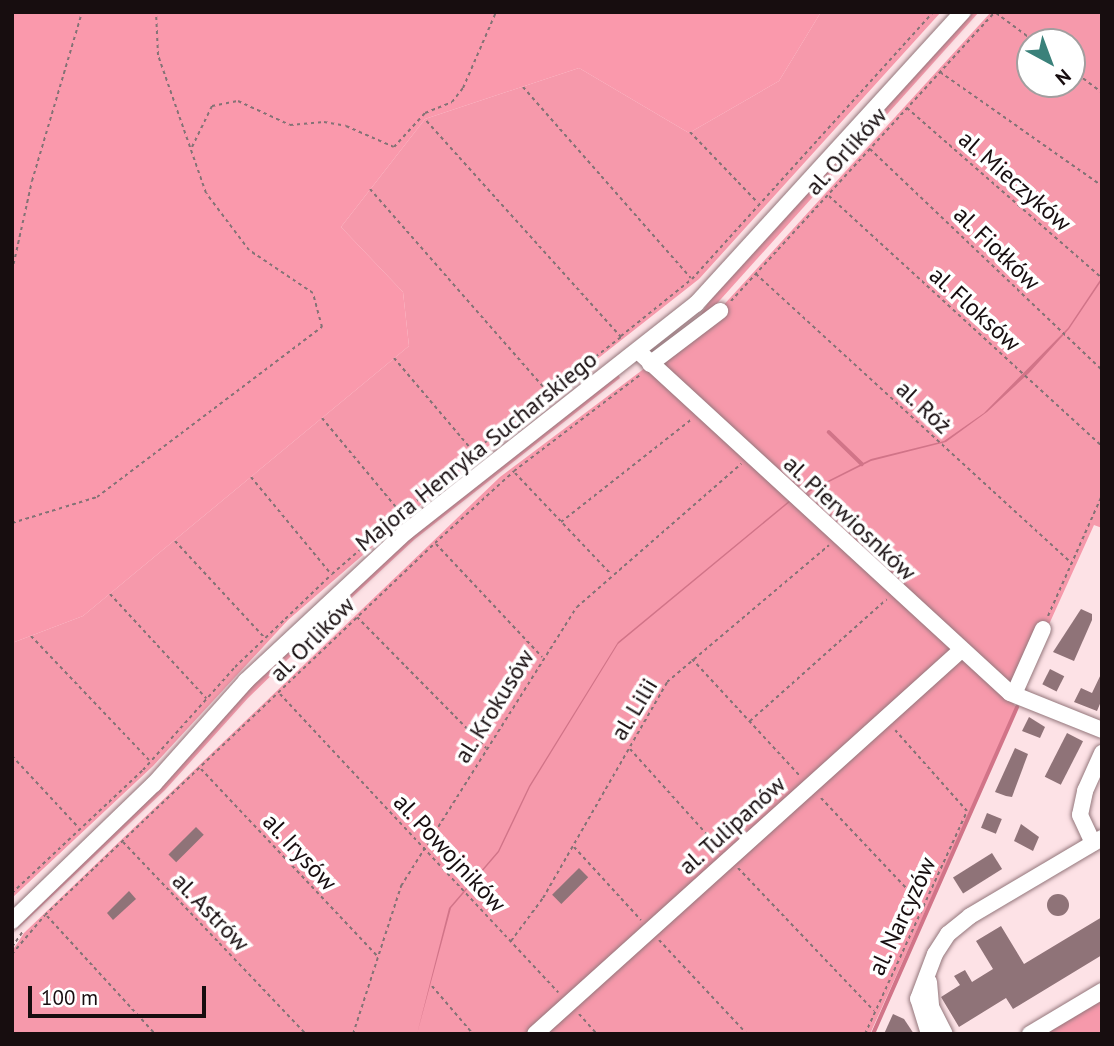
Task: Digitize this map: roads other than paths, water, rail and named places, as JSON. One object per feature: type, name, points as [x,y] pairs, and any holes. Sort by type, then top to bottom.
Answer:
[{"type":"street","name":"Majora Henryka Sucharskiego","points":[[20,923],[154,784],[246,681],[385,550],[638,351],[718,283],[963,12]]},
{"type":"street","points":[[651,365],[720,311]]},
{"type":"street","name":"al. Pierwiosnków","points":[[638,351],[960,651],[1018,695],[1102,730]]},
{"type":"street","points":[[1018,695],[1043,629]]},
{"type":"street","name":"al. Tulipanów","points":[[535,1034],[960,651]]},
{"type":"street","points":[[929,1034],[918,999],[940,946],[959,924],[1097,841],[1080,815],[1102,753]]},
{"type":"street","points":[[929,969],[931,1007],[945,1034]]},
{"type":"street","points":[[1030,1034],[1102,991]]},
{"type":"waterway","points":[[829,432],[862,464]]},
{"type":"waterway","points":[[873,1034],[1017,707]]}]
